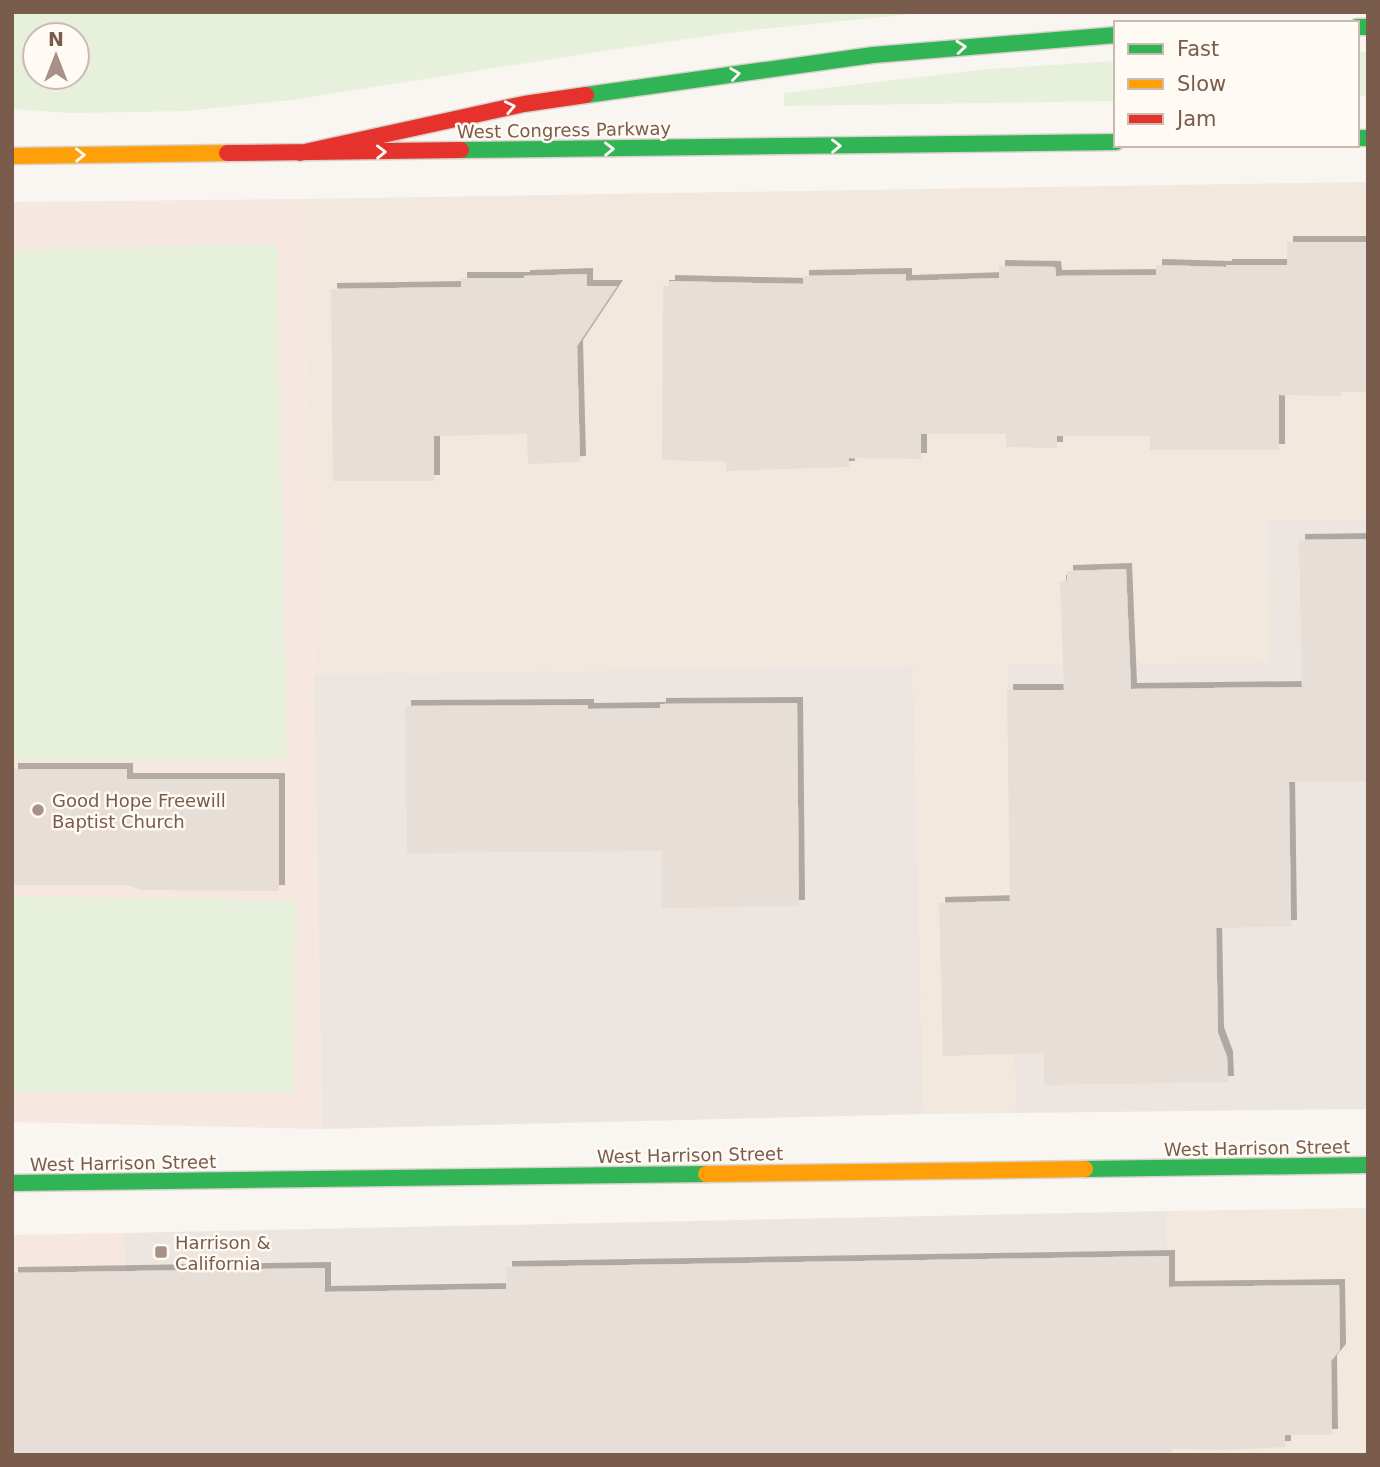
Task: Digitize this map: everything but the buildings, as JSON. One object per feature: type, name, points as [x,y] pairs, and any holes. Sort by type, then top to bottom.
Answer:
[{"type":"main road","points":[[300,153],[524,104],[873,55],[1114,35]]},
{"type":"main road","name":"West Congress Parkway","points":[[12,156],[1114,142]]},
{"type":"main road","name":"West Harrison Street","points":[[12,1184],[1368,1165]]},
{"type":"shaded area","points":[[1368,182],[1368,525],[1269,662],[1007,666],[1015,1113],[924,1114],[913,666],[314,674],[301,199]]},
{"type":"shaded area","points":[[301,199],[314,674],[322,1129],[12,1122],[12,202]]},
{"type":"shaded area","points":[[1267,520],[1368,521],[1368,1109],[1015,1113],[1007,665],[1269,662]]},
{"type":"shaded area","points":[[913,666],[924,1114],[322,1129],[314,674]]},
{"type":"shaded area","points":[[1368,1208],[1368,1455],[1172,1455],[1167,1211]]},
{"type":"shaded area","points":[[1167,1211],[1172,1455],[128,1455],[124,1233]]},
{"type":"shaded area","points":[[124,1233],[128,1455],[12,1455],[12,1235]]},
{"type":"green space","points":[[12,12],[966,12],[912,14],[751,30],[291,100],[186,111],[71,113],[12,109]]},
{"type":"green space","points":[[1359,52],[1368,52],[1368,96],[1359,96]]},
{"type":"green space","points":[[1114,61],[1114,101],[784,106],[784,93],[988,69]]},
{"type":"green space","points":[[277,244],[287,760],[12,761],[12,249]]},
{"type":"green space","points":[[12,896],[296,900],[294,1092],[12,1092]]},
{"type":"traffic: fast","points":[[1359,27],[1368,27]]},
{"type":"traffic: fast","points":[[586,95],[873,55],[1114,35]]},
{"type":"traffic: fast","points":[[1359,138],[1368,138]]},
{"type":"traffic: fast","points":[[461,150],[1114,142]]},
{"type":"traffic: fast","points":[[1085,1169],[1368,1165]]},
{"type":"traffic: fast","points":[[12,1183],[706,1174]]},
{"type":"traffic: slow","points":[[12,156],[227,153]]},
{"type":"traffic: slow","points":[[706,1174],[1085,1169]]},
{"type":"traffic: jam","points":[[300,153],[524,104],[586,95]]},
{"type":"traffic: jam","points":[[227,153],[461,150]]},
{"type":"place","name":"Good Hope Freewill Baptist Church","points":[[38,810]]},
{"type":"place","name":"Harrison & California","points":[[161,1252]]}]
